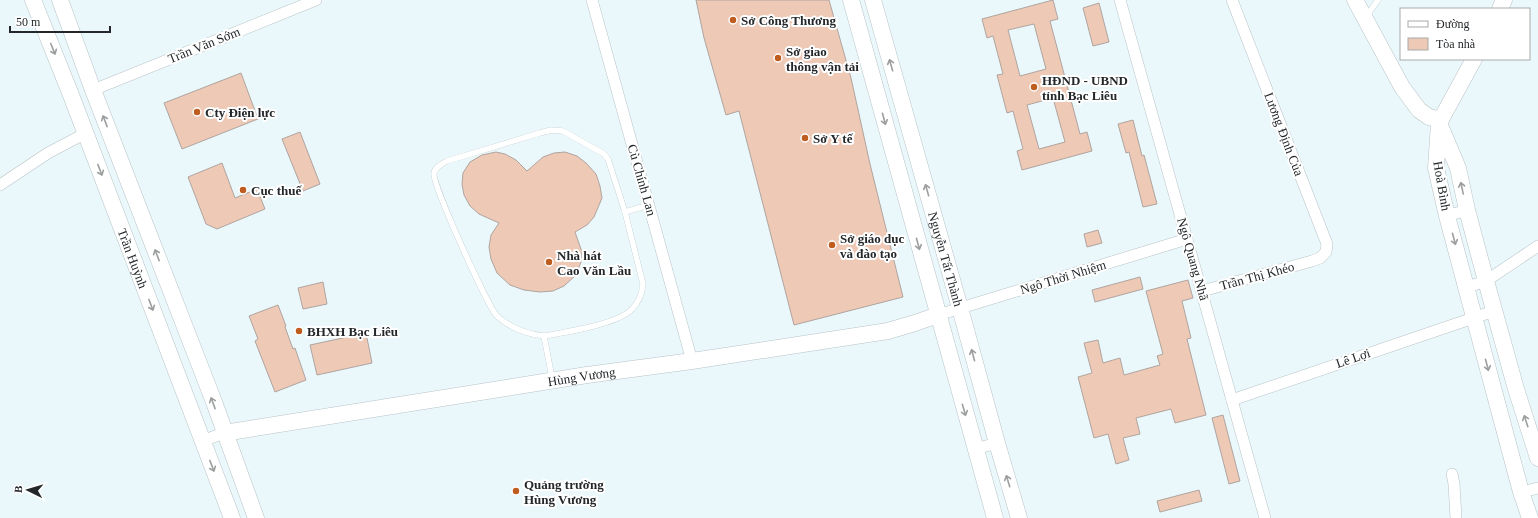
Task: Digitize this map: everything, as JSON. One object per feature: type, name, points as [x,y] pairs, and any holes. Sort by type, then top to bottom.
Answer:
[{"type":"street","name":"Trần Huỳnh","points":[[33,0],[86,133],[232,518]]},
{"type":"street","name":"Trần Huỳnh","points":[[60,0],[93,90],[211,395],[256,518]]},
{"type":"street","name":"Trần Văn Sớm","points":[[93,90],[316,0]]},
{"type":"street","name":"Cù Chính Lan","points":[[592,0],[692,361]]},
{"type":"street","name":"Nguyễn Tất Thành","points":[[851,0],[995,518]]},
{"type":"street","name":"Nguyễn Tất Thành","points":[[873,0],[1019,518]]},
{"type":"street","name":"Ngô Quang Nhã","points":[[1120,0],[1188,239],[1262,517]]},
{"type":"street","name":"Lương Định Của","points":[[1232,0],[1326,244],[1326,252],[1320,258],[1312,261]]},
{"type":"street","points":[[1355,0],[1402,87],[1419,110],[1429,117],[1440,121],[1473,60]]},
{"type":"street","name":"Hoà Bình","points":[[1440,121],[1458,168],[1466,210],[1516,389],[1538,458]]},
{"type":"street","name":"Hoà Bình","points":[[1440,121],[1436,168],[1447,216],[1521,492],[1530,518]]},
{"type":"street","points":[[0,185],[48,153],[86,133]]},
{"type":"street","points":[[890,140],[911,134]]},
{"type":"street","points":[[1447,216],[1466,210]]},
{"type":"street","name":"Ngô Thời Nhiệm","points":[[938,315],[1188,239]]},
{"type":"street","points":[[1467,287],[1486,281],[1538,246]]},
{"type":"street","name":"Trần Thị Khéo","points":[[1202,291],[1312,261]]},
{"type":"street","name":"Lê Lợi","points":[[1232,400],[1475,316],[1494,311]]},
{"type":"street","name":"Hùng Vương","points":[[224,433],[552,381],[888,331],[938,315]]},
{"type":"street","points":[[202,441],[224,433]]},
{"type":"street","points":[[975,449],[997,443]]},
{"type":"street","points":[[1452,474],[1456,518]]},
{"type":"street","points":[[1521,492],[1538,488]]},
{"type":"lane","points":[[1365,19],[1378,0]]},
{"type":"lane","points":[[551,130],[562,131],[604,154],[608,159],[625,212],[643,284],[642,294],[638,302],[629,311],[617,319],[580,330],[544,336],[531,334],[519,330],[496,316],[442,201],[434,174],[436,168],[447,161],[540,132],[551,130]]},
{"type":"lane","points":[[625,212],[649,205]]},
{"type":"lane","points":[[544,336],[552,381]]},
{"type":"building","points":[[696,0],[829,0],[851,78],[870,164],[903,297],[794,325],[739,111],[726,115],[704,38]]},
{"type":"building","name":"HĐND - UBND tỉnh Bạc Liêu","points":[[1053,0],[1058,19],[1050,21],[1080,134],[1087,132],[1092,151],[1022,170],[1017,151],[1023,149],[1013,111],[1007,113],[997,75],[1003,74],[993,36],[987,38],[982,19]],"holes":[[[1034,24],[1046,69],[1020,76],[1008,30]],[[1053,98],[1065,142],[1039,149],[1027,105]]]},
{"type":"building","points":[[1099,3],[1109,42],[1093,46],[1083,8]]},
{"type":"building","points":[[241,73],[258,119],[182,149],[164,103]]},
{"type":"building","points":[[1133,120],[1142,156],[1144,155],[1157,204],[1143,207],[1129,152],[1126,153],[1118,124]]},
{"type":"building","points":[[300,132],[320,184],[303,191],[282,139]]},
{"type":"building","name":"Nhà hát Cao Văn Lầu","points":[[496,152],[505,154],[516,160],[527,171],[543,157],[554,153],[565,152],[577,156],[596,174],[602,198],[594,217],[587,225],[575,232],[582,252],[581,262],[576,275],[564,286],[553,291],[540,292],[524,290],[510,285],[497,273],[491,259],[489,247],[491,235],[499,223],[479,214],[470,206],[464,195],[462,184],[463,173],[470,162],[482,155]]},
{"type":"building","points":[[222,163],[235,198],[257,189],[265,209],[217,229],[206,224],[188,177]]},
{"type":"building","points":[[1098,230],[1102,243],[1087,247],[1084,234]]},
{"type":"building","points":[[1140,277],[1143,289],[1095,302],[1092,290]]},
{"type":"building","points":[[1188,280],[1193,298],[1182,301],[1191,338],[1187,339],[1206,415],[1175,423],[1171,409],[1136,418],[1140,434],[1123,438],[1129,460],[1116,464],[1108,434],[1094,438],[1078,377],[1092,373],[1084,343],[1098,340],[1103,363],[1120,358],[1124,375],[1160,365],[1157,356],[1163,354],[1146,291]]},
{"type":"building","points":[[323,282],[327,304],[303,309],[298,288]]},
{"type":"building","points":[[278,305],[293,349],[295,348],[306,380],[275,392],[255,341],[258,339],[249,316]]},
{"type":"building","points":[[366,333],[372,363],[317,375],[310,345]]},
{"type":"building","points":[[1223,415],[1240,481],[1229,484],[1212,418]]},
{"type":"building","points":[[1199,490],[1202,501],[1160,512],[1157,501]]},
{"type":"place","name":"Sở Công Thương","points":[[733,20]]},
{"type":"place","name":"Sở giao thông vận tải","points":[[778,58]]},
{"type":"place","name":"HĐND - UBND tỉnh Bạc Liêu","points":[[1034,87]]},
{"type":"place","name":"Cty Điện lực","points":[[197,112]]},
{"type":"place","name":"Sở Y tế","points":[[805,138]]},
{"type":"place","name":"Cục thuế","points":[[243,190]]},
{"type":"place","name":"Sở giáo dục và đào tạo","points":[[832,245]]},
{"type":"place","name":"Nhà hát Cao Văn Lầu","points":[[549,262]]},
{"type":"place","name":"BHXH Bạc Liêu","points":[[299,331]]},
{"type":"place","name":"Quảng trường Hùng Vương","points":[[516,491]]}]
